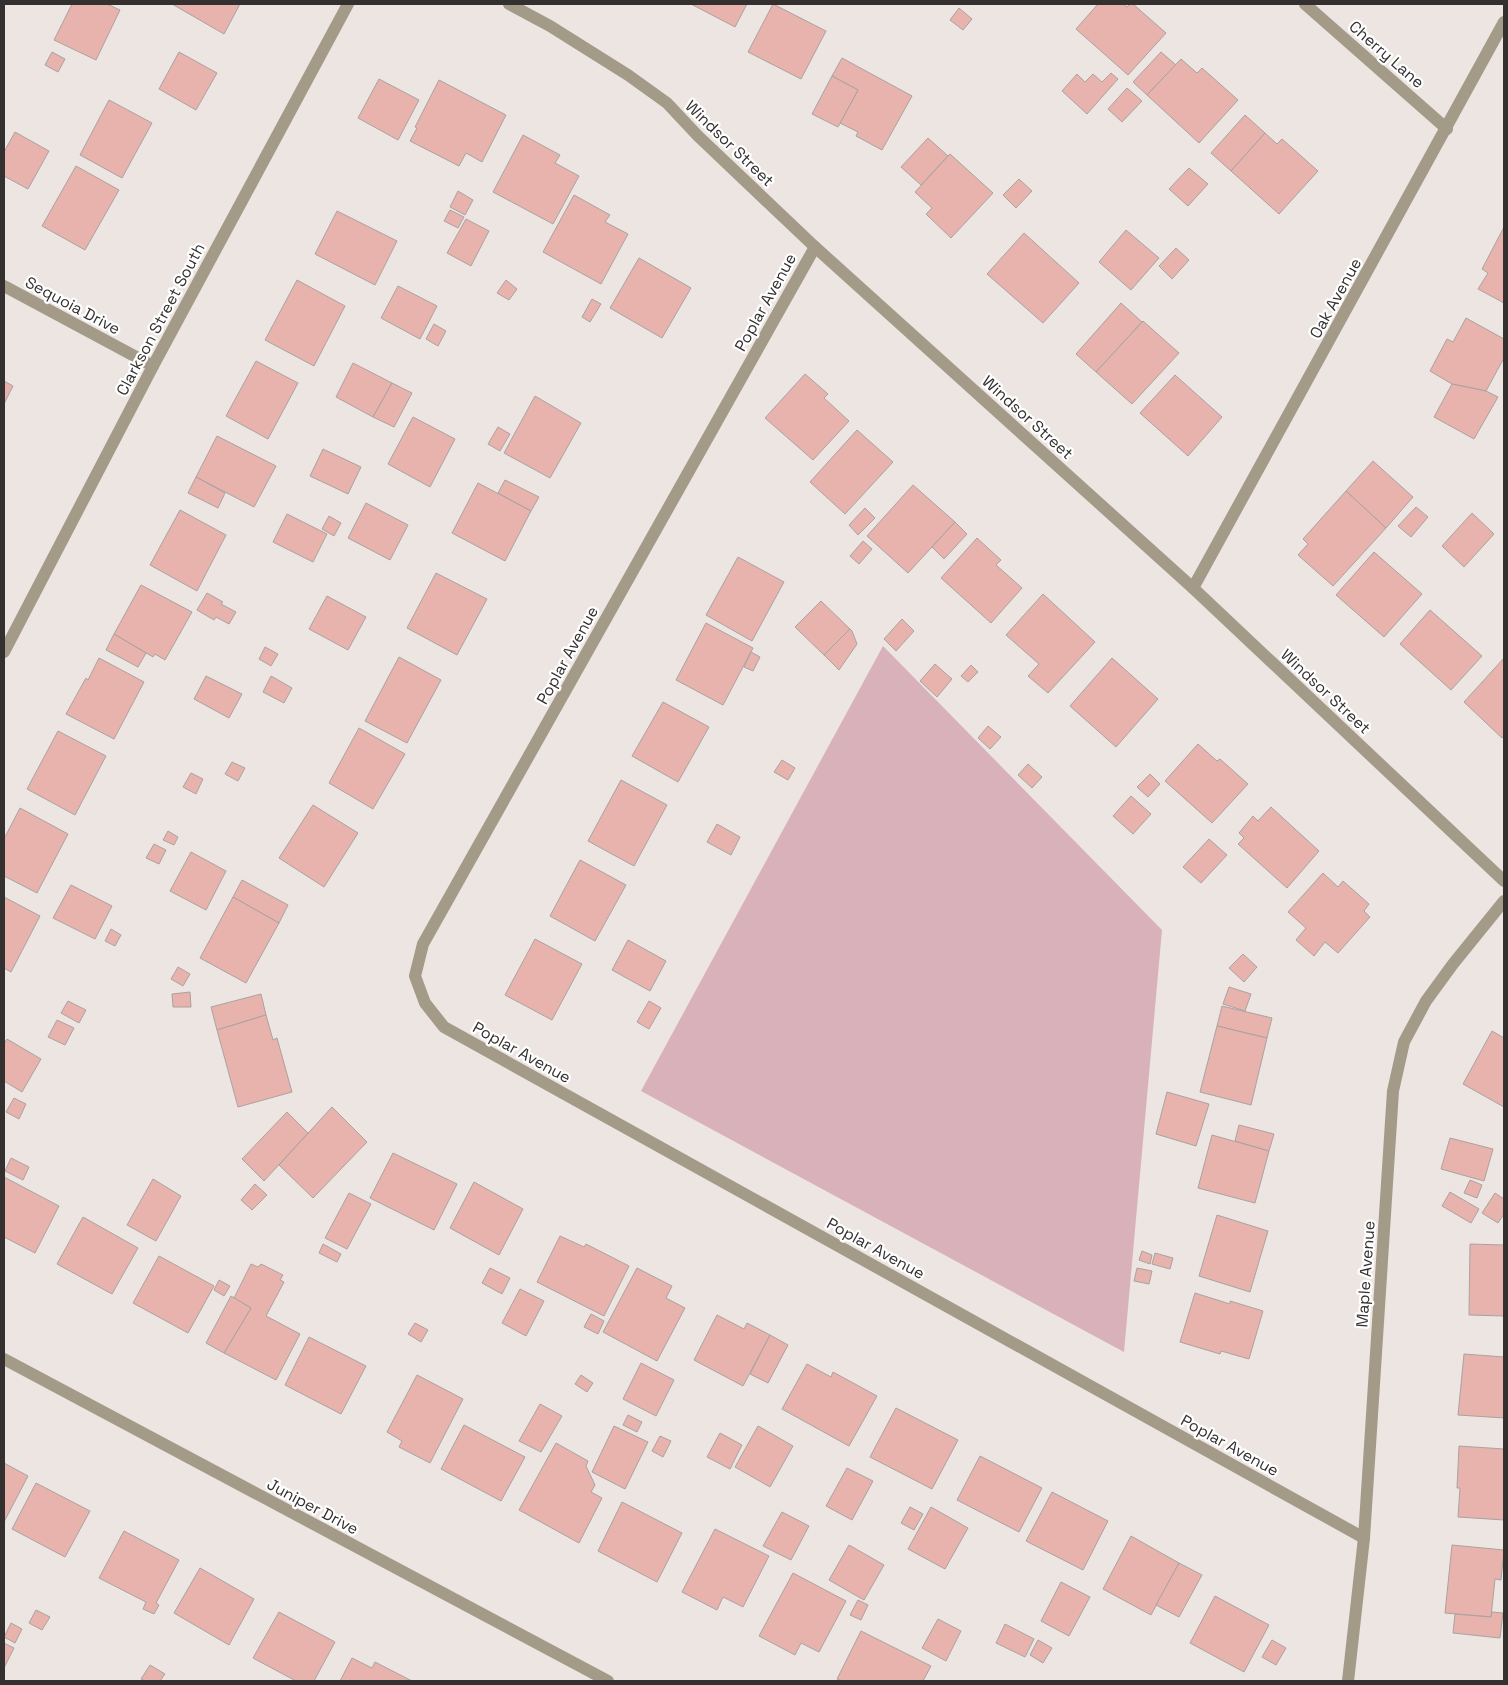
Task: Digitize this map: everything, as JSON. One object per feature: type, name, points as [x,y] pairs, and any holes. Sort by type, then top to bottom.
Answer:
[{"type":"street","name":"Clarkson Street South","points":[[4,652],[153,366],[348,4]]},
{"type":"street","name":"Windsor Street","points":[[509,4],[550,26],[628,75],[666,103],[815,247],[1193,588],[1504,881]]},
{"type":"street","name":"Cherry Lane","points":[[1305,4],[1447,129]]},
{"type":"street","name":"Oak Avenue","points":[[1193,588],[1447,129],[1504,22]]},
{"type":"street","name":"Poplar Avenue","points":[[815,247],[423,944],[415,976],[425,1004],[444,1027],[1364,1538]]},
{"type":"street","name":"Sequoia Drive","points":[[4,286],[153,366]]},
{"type":"street","name":"Maple Avenue","points":[[1348,1681],[1364,1538],[1393,1091],[1404,1042],[1426,1001],[1504,901]]},
{"type":"street","name":"Juniper Drive","points":[[4,1359],[608,1681]]},
{"type":"shaded area","points":[[883,646],[1162,930],[1124,1352],[641,1091]]},
{"type":"building","points":[[72,4],[107,4],[120,10],[96,60],[54,40]]},
{"type":"building","points":[[172,4],[240,4],[224,34]]},
{"type":"building","points":[[691,4],[747,4],[735,27]]},
{"type":"building","points":[[773,4],[826,31],[801,79],[748,52]]},
{"type":"building","points":[[1098,4],[1123,4],[1127,7],[1133,4],[1166,33],[1128,75],[1076,29]]},
{"type":"building","points":[[959,8],[972,19],[963,30],[950,20]]},
{"type":"building","points":[[52,52],[65,59],[58,72],[45,65]]},
{"type":"building","points":[[179,52],[217,73],[196,110],[159,89]]},
{"type":"building","points":[[1161,52],[1176,65],[1147,95],[1133,82]]},
{"type":"building","points":[[842,58],[912,96],[882,150],[856,136],[858,132],[840,123],[858,90],[832,76]]},
{"type":"building","points":[[1181,59],[1197,73],[1202,68],[1238,100],[1199,143],[1147,95]]},
{"type":"building","points":[[1111,73],[1118,79],[1087,114],[1062,91],[1077,74],[1085,82],[1093,74],[1102,82]]},
{"type":"building","points":[[832,76],[858,90],[838,127],[812,114]]},
{"type":"building","points":[[379,79],[419,100],[398,140],[358,118]]},
{"type":"building","points":[[439,80],[506,115],[482,162],[466,153],[459,166],[410,141]]},
{"type":"building","points":[[1127,88],[1142,101],[1122,122],[1108,109]]},
{"type":"building","points":[[109,100],[152,123],[122,178],[80,155]]},
{"type":"building","points":[[1245,115],[1265,133],[1231,171],[1211,153]]},
{"type":"building","points":[[15,132],[49,151],[28,189],[4,176],[4,152]]},
{"type":"building","points":[[1265,133],[1277,144],[1282,139],[1318,171],[1279,214],[1231,171]]},
{"type":"building","points":[[523,135],[560,155],[555,163],[579,176],[553,224],[493,192]]},
{"type":"building","points":[[928,138],[948,156],[921,185],[901,167]]},
{"type":"building","points":[[950,154],[993,193],[951,238],[926,214],[932,208],[915,192]]},
{"type":"building","points":[[76,166],[119,190],[85,250],[42,226]]},
{"type":"building","points":[[1189,168],[1208,184],[1188,206],[1169,189]]},
{"type":"building","points":[[1019,179],[1032,191],[1016,208],[1003,195]]},
{"type":"building","points":[[458,191],[473,200],[465,215],[450,207]]},
{"type":"building","points":[[574,195],[610,215],[605,222],[628,234],[601,284],[543,252]]},
{"type":"building","points":[[450,210],[464,217],[458,228],[444,221]]},
{"type":"building","points":[[337,211],[397,241],[375,285],[315,254]]},
{"type":"building","points":[[466,219],[489,231],[471,266],[447,253]]},
{"type":"building","points":[[1504,227],[1504,303],[1478,289],[1488,273],[1482,269]]},
{"type":"building","points":[[1126,230],[1159,258],[1131,290],[1099,262]]},
{"type":"building","points":[[1024,233],[1079,283],[1043,323],[987,274]]},
{"type":"building","points":[[1176,248],[1189,260],[1172,279],[1159,266]]},
{"type":"building","points":[[639,258],[691,288],[662,338],[610,308]]},
{"type":"building","points":[[297,280],[345,306],[314,366],[265,340]]},
{"type":"building","points":[[506,280],[517,289],[509,300],[497,293]]},
{"type":"building","points":[[398,286],[437,306],[420,339],[381,318]]},
{"type":"building","points":[[592,299],[601,304],[590,322],[582,317]]},
{"type":"building","points":[[1121,303],[1142,322],[1096,372],[1076,354]]},
{"type":"building","points":[[1466,318],[1504,339],[1504,358],[1486,391],[1452,384],[1430,371],[1447,339],[1453,342]]},
{"type":"building","points":[[1143,321],[1179,353],[1132,404],[1096,372]]},
{"type":"building","points":[[434,324],[446,331],[438,346],[426,339]]},
{"type":"building","points":[[256,361],[298,383],[268,439],[226,416]]},
{"type":"building","points":[[353,363],[392,383],[373,417],[336,397]]},
{"type":"building","points":[[805,374],[828,394],[824,398],[849,421],[813,460],[765,418]]},
{"type":"building","points":[[1175,375],[1222,417],[1188,456],[1140,413]]},
{"type":"building","points":[[4,381],[13,386],[4,404]]},
{"type":"building","points":[[392,383],[412,393],[394,427],[373,417]]},
{"type":"building","points":[[1452,384],[1486,391],[1498,397],[1474,439],[1434,417]]},
{"type":"building","points":[[535,396],[581,423],[550,478],[504,453]]},
{"type":"building","points":[[413,417],[455,439],[430,487],[388,464]]},
{"type":"building","points":[[498,427],[510,434],[500,451],[488,444]]},
{"type":"building","points":[[857,430],[893,462],[845,514],[810,482]]},
{"type":"building","points":[[217,436],[276,466],[254,507],[196,477]]},
{"type":"building","points":[[323,449],[361,467],[348,494],[310,476]]},
{"type":"building","points":[[1373,461],[1413,497],[1386,528],[1346,491]]},
{"type":"building","points":[[196,477],[225,493],[218,508],[188,493]]},
{"type":"building","points":[[505,480],[539,497],[531,511],[498,493]]},
{"type":"building","points":[[478,483],[531,511],[505,561],[452,533]]},
{"type":"building","points":[[913,485],[955,522],[908,573],[867,536]]},
{"type":"building","points":[[1346,491],[1386,528],[1333,586],[1298,555],[1308,544],[1303,539]]},
{"type":"building","points":[[366,503],[408,525],[390,560],[348,538]]},
{"type":"building","points":[[1416,507],[1428,517],[1411,537],[1398,526]]},
{"type":"building","points":[[865,508],[875,518],[858,535],[849,525]]},
{"type":"building","points":[[180,510],[226,535],[197,591],[150,565]]},
{"type":"building","points":[[1472,513],[1494,534],[1464,567],[1442,546]]},
{"type":"building","points":[[287,514],[327,534],[313,562],[273,542]]},
{"type":"building","points":[[329,516],[341,523],[334,536],[322,529]]},
{"type":"building","points":[[955,522],[967,534],[944,559],[932,547]]},
{"type":"building","points":[[977,538],[1001,560],[996,565],[1022,588],[991,623],[941,578]]},
{"type":"building","points":[[863,541],[872,549],[859,564],[850,556]]},
{"type":"building","points":[[1374,552],[1422,594],[1384,637],[1336,595]]},
{"type":"building","points":[[738,557],[784,582],[752,641],[706,615]]},
{"type":"building","points":[[436,573],[487,599],[457,655],[407,628]]},
{"type":"building","points":[[141,585],[192,612],[165,660],[155,654],[153,657],[114,634]]},
{"type":"building","points":[[207,593],[223,602],[221,604],[236,612],[229,624],[216,617],[214,620],[197,610]]},
{"type":"building","points":[[1043,594],[1095,642],[1048,693],[1028,676],[1039,664],[1006,635]]},
{"type":"building","points":[[327,596],[366,617],[348,650],[309,629]]},
{"type":"building","points":[[821,601],[850,629],[824,655],[795,627]]},
{"type":"building","points":[[1430,610],[1482,656],[1451,690],[1400,644]]},
{"type":"building","points":[[902,619],[914,631],[896,651],[884,639]]},
{"type":"building","points":[[706,623],[753,648],[723,705],[676,680]]},
{"type":"building","points":[[850,629],[857,644],[839,670],[824,655]]},
{"type":"building","points":[[114,634],[146,653],[138,667],[106,650]]},
{"type":"building","points":[[265,647],[278,654],[271,666],[259,659]]},
{"type":"building","points":[[751,652],[760,657],[753,671],[744,667]]},
{"type":"building","points":[[399,657],[441,680],[407,743],[365,721]]},
{"type":"building","points":[[99,658],[144,682],[114,739],[66,714],[86,678],[88,680]]},
{"type":"building","points":[[1112,658],[1158,699],[1116,747],[1070,706]]},
{"type":"building","points":[[1504,658],[1504,735],[1502,738],[1464,702]]},
{"type":"building","points":[[935,664],[952,679],[937,697],[920,681]]},
{"type":"building","points":[[971,665],[978,672],[968,682],[961,676]]},
{"type":"building","points":[[206,676],[242,694],[229,718],[194,699]]},
{"type":"building","points":[[271,676],[292,688],[284,703],[263,692]]},
{"type":"building","points":[[663,702],[709,727],[678,782],[632,756]]},
{"type":"building","points":[[988,726],[1001,737],[990,749],[978,738]]},
{"type":"building","points":[[359,728],[405,754],[373,809],[329,783]]},
{"type":"building","points":[[58,731],[106,756],[75,815],[27,789]]},
{"type":"building","points":[[1198,744],[1217,761],[1220,759],[1248,784],[1212,823],[1165,781]]},
{"type":"building","points":[[782,760],[795,768],[788,780],[774,772]]},
{"type":"building","points":[[232,762],[245,768],[238,781],[225,774]]},
{"type":"building","points":[[1028,764],[1042,777],[1032,788],[1018,775]]},
{"type":"building","points":[[191,773],[203,779],[196,794],[183,787]]},
{"type":"building","points":[[1150,774],[1160,784],[1148,797],[1137,787]]},
{"type":"building","points":[[621,780],[667,805],[634,866],[588,841]]},
{"type":"building","points":[[1131,796],[1151,814],[1133,834],[1113,816]]},
{"type":"building","points":[[313,805],[358,833],[324,887],[279,858]]},
{"type":"building","points":[[1271,807],[1319,851],[1287,888],[1238,844],[1244,838],[1239,833],[1253,816],[1258,821]]},
{"type":"building","points":[[20,808],[68,834],[37,893],[4,876],[4,835],[5,837]]},
{"type":"building","points":[[717,824],[740,837],[731,855],[707,842]]},
{"type":"building","points":[[168,831],[178,837],[174,845],[163,840]]},
{"type":"building","points":[[1209,839],[1227,855],[1201,883],[1183,867]]},
{"type":"building","points":[[154,844],[166,850],[159,864],[146,858]]},
{"type":"building","points":[[191,852],[226,871],[206,910],[170,891]]},
{"type":"building","points":[[580,860],[626,885],[595,941],[550,916]]},
{"type":"building","points":[[1323,873],[1338,887],[1343,881],[1369,904],[1364,911],[1370,917],[1338,953],[1325,942],[1314,956],[1296,940],[1306,928],[1288,912]]},
{"type":"building","points":[[242,880],[288,905],[279,923],[233,897]]},
{"type":"building","points":[[71,885],[112,906],[95,939],[53,918]]},
{"type":"building","points":[[4,897],[40,916],[11,972],[4,968]]},
{"type":"building","points":[[233,897],[279,923],[246,983],[200,958]]},
{"type":"building","points":[[111,929],[121,935],[115,946],[105,941]]},
{"type":"building","points":[[535,939],[582,964],[552,1020],[505,995]]},
{"type":"building","points":[[628,940],[666,961],[650,991],[612,970]]},
{"type":"building","points":[[1243,954],[1257,967],[1244,982],[1229,968]]},
{"type":"building","points":[[178,967],[190,974],[183,986],[171,979]]},
{"type":"building","points":[[1229,987],[1251,994],[1245,1011],[1223,1004]]},
{"type":"building","points":[[190,992],[191,1007],[173,1007],[172,994]]},
{"type":"building","points":[[261,994],[266,1015],[217,1030],[211,1007]]},
{"type":"building","points":[[68,1001],[86,1010],[79,1023],[61,1013]]},
{"type":"building","points":[[649,1001],[661,1008],[649,1029],[637,1022]]},
{"type":"building","points":[[1222,1006],[1272,1018],[1267,1038],[1217,1026]]},
{"type":"building","points":[[266,1015],[273,1040],[277,1038],[292,1092],[238,1107],[217,1030]]},
{"type":"building","points":[[57,1020],[74,1028],[65,1045],[48,1037]]},
{"type":"building","points":[[1217,1026],[1267,1038],[1251,1105],[1200,1092]]},
{"type":"building","points":[[1492,1031],[1504,1038],[1504,1107],[1463,1084]]},
{"type":"building","points":[[7,1039],[41,1059],[22,1092],[4,1081],[4,1044]]},
{"type":"building","points":[[1167,1092],[1209,1104],[1196,1146],[1156,1134]]},
{"type":"building","points":[[14,1098],[26,1104],[19,1119],[6,1112]]},
{"type":"building","points":[[332,1107],[367,1142],[313,1198],[279,1165]]},
{"type":"building","points":[[287,1112],[308,1133],[264,1181],[242,1159]]},
{"type":"building","points":[[1239,1125],[1274,1134],[1269,1151],[1235,1141]]},
{"type":"building","points":[[1212,1135],[1269,1151],[1255,1203],[1198,1188]]},
{"type":"building","points":[[1450,1138],[1493,1149],[1484,1181],[1441,1169]]},
{"type":"building","points":[[393,1153],[457,1184],[434,1230],[370,1198]]},
{"type":"building","points":[[11,1158],[29,1167],[23,1180],[5,1171]]},
{"type":"building","points":[[4,1177],[59,1206],[35,1253],[4,1237]]},
{"type":"building","points":[[153,1179],[181,1196],[156,1241],[127,1225]]},
{"type":"building","points":[[1470,1180],[1482,1185],[1477,1198],[1464,1193]]},
{"type":"building","points":[[474,1182],[523,1209],[499,1255],[450,1228]]},
{"type":"building","points":[[255,1184],[267,1195],[252,1210],[241,1200]]},
{"type":"building","points":[[1450,1192],[1479,1209],[1471,1223],[1442,1206]]},
{"type":"building","points":[[349,1193],[371,1204],[347,1249],[325,1238]]},
{"type":"building","points":[[1495,1193],[1504,1199],[1504,1214],[1498,1223],[1482,1213]]},
{"type":"building","points":[[1217,1215],[1268,1231],[1250,1292],[1199,1276]]},
{"type":"building","points":[[83,1217],[138,1248],[112,1294],[57,1264]]},
{"type":"building","points":[[560,1236],[584,1247],[586,1244],[629,1266],[604,1316],[537,1282]]},
{"type":"building","points":[[323,1244],[341,1254],[337,1262],[319,1253]]},
{"type":"building","points":[[1470,1244],[1504,1245],[1504,1316],[1469,1315]]},
{"type":"building","points":[[1142,1251],[1152,1255],[1150,1264],[1139,1260]]},
{"type":"building","points":[[1155,1253],[1173,1258],[1170,1269],[1152,1264]]},
{"type":"building","points":[[159,1256],[214,1286],[188,1333],[133,1303]]},
{"type":"building","points":[[251,1264],[258,1267],[261,1264],[283,1275],[280,1280],[284,1282],[266,1316],[300,1334],[276,1380],[224,1353],[251,1308],[234,1298]]},
{"type":"building","points":[[490,1268],[510,1278],[502,1294],[482,1283]]},
{"type":"building","points":[[637,1268],[672,1286],[666,1298],[685,1308],[657,1361],[603,1332]]},
{"type":"building","points":[[1137,1268],[1152,1271],[1149,1284],[1134,1281]]},
{"type":"building","points":[[219,1280],[230,1286],[224,1296],[214,1290]]},
{"type":"building","points":[[520,1289],[544,1301],[526,1336],[502,1323]]},
{"type":"building","points":[[1195,1293],[1230,1304],[1230,1301],[1263,1311],[1249,1359],[1221,1351],[1220,1354],[1180,1342]]},
{"type":"building","points":[[231,1296],[251,1308],[224,1353],[206,1343]]},
{"type":"building","points":[[591,1314],[604,1321],[598,1334],[584,1327]]},
{"type":"building","points":[[717,1315],[744,1329],[747,1323],[770,1335],[743,1386],[694,1360]]},
{"type":"building","points":[[415,1323],[428,1330],[421,1342],[408,1334]]},
{"type":"building","points":[[770,1335],[788,1345],[768,1383],[750,1374]]},
{"type":"building","points":[[309,1337],[366,1366],[341,1414],[285,1385]]},
{"type":"building","points":[[1464,1354],[1504,1357],[1504,1418],[1458,1415]]},
{"type":"building","points":[[641,1363],[674,1380],[656,1416],[623,1399]]},
{"type":"building","points":[[807,1364],[831,1377],[833,1372],[877,1396],[849,1446],[782,1409]]},
{"type":"building","points":[[417,1375],[463,1399],[430,1463],[399,1447],[402,1441],[387,1432]]},
{"type":"building","points":[[581,1375],[593,1383],[587,1392],[575,1384]]},
{"type":"building","points":[[540,1404],[562,1416],[541,1452],[519,1441]]},
{"type":"building","points":[[896,1408],[958,1440],[932,1489],[870,1457]]},
{"type":"building","points":[[628,1415],[642,1422],[637,1432],[623,1425]]},
{"type":"building","points":[[464,1425],[525,1457],[501,1501],[441,1469]]},
{"type":"building","points":[[614,1426],[648,1442],[625,1489],[592,1472]]},
{"type":"building","points":[[758,1426],[793,1446],[770,1487],[735,1467]]},
{"type":"building","points":[[720,1433],[742,1445],[730,1469],[707,1457]]},
{"type":"building","points":[[660,1436],[671,1441],[663,1457],[652,1451]]},
{"type":"building","points":[[556,1443],[588,1461],[586,1466],[595,1485],[591,1492],[602,1498],[579,1543],[519,1510]]},
{"type":"building","points":[[1459,1446],[1504,1449],[1504,1520],[1458,1517],[1460,1488],[1457,1488]]},
{"type":"building","points":[[980,1456],[1042,1488],[1019,1532],[957,1500]]},
{"type":"building","points":[[4,1463],[28,1476],[4,1522]]},
{"type":"building","points":[[847,1468],[873,1481],[852,1520],[826,1506]]},
{"type":"building","points":[[36,1483],[90,1511],[65,1557],[12,1529]]},
{"type":"building","points":[[1052,1492],[1108,1521],[1083,1570],[1026,1541]]},
{"type":"building","points":[[622,1502],[682,1533],[657,1582],[598,1551]]},
{"type":"building","points":[[910,1507],[923,1514],[914,1530],[901,1523]]},
{"type":"building","points":[[931,1507],[968,1528],[945,1569],[908,1549]]},
{"type":"building","points":[[782,1512],[809,1526],[791,1560],[763,1546]]},
{"type":"building","points":[[715,1529],[769,1556],[743,1607],[723,1597],[717,1610],[682,1592]]},
{"type":"building","points":[[124,1531],[179,1560],[156,1603],[159,1605],[154,1614],[143,1609],[146,1602],[99,1578]]},
{"type":"building","points":[[1131,1536],[1179,1563],[1151,1615],[1103,1589]]},
{"type":"building","points":[[849,1545],[884,1565],[864,1600],[829,1580]]},
{"type":"building","points":[[1452,1545],[1504,1550],[1501,1580],[1495,1579],[1491,1617],[1445,1613]]},
{"type":"building","points":[[1179,1563],[1202,1575],[1179,1617],[1156,1605]]},
{"type":"building","points":[[200,1568],[254,1599],[229,1645],[174,1613]]},
{"type":"building","points":[[793,1573],[846,1601],[819,1652],[801,1643],[795,1655],[759,1636]]},
{"type":"building","points":[[1061,1582],[1090,1597],[1069,1636],[1041,1621]]},
{"type":"building","points":[[1215,1596],[1269,1625],[1244,1672],[1190,1643]]},
{"type":"building","points":[[858,1600],[868,1605],[861,1620],[850,1615]]},
{"type":"building","points":[[36,1610],[50,1617],[42,1630],[29,1623]]},
{"type":"building","points":[[279,1612],[335,1642],[314,1681],[296,1681],[253,1658]]},
{"type":"building","points":[[1492,1612],[1503,1613],[1500,1638],[1453,1633],[1455,1614],[1491,1617]]},
{"type":"building","points":[[938,1619],[961,1631],[946,1661],[922,1648]]},
{"type":"building","points":[[11,1623],[22,1629],[15,1643],[4,1637]]},
{"type":"building","points":[[1005,1624],[1034,1639],[1025,1657],[996,1643]]},
{"type":"building","points":[[861,1631],[931,1666],[923,1681],[842,1681],[837,1679]]},
{"type":"building","points":[[1038,1640],[1052,1648],[1043,1663],[1030,1655]]},
{"type":"building","points":[[1272,1640],[1286,1648],[1276,1665],[1262,1657]]},
{"type":"building","points":[[4,1643],[14,1648],[4,1668]]},
{"type":"building","points":[[352,1658],[372,1668],[375,1662],[412,1681],[340,1681]]},
{"type":"building","points":[[150,1665],[165,1674],[160,1681],[145,1681],[141,1679]]}]
